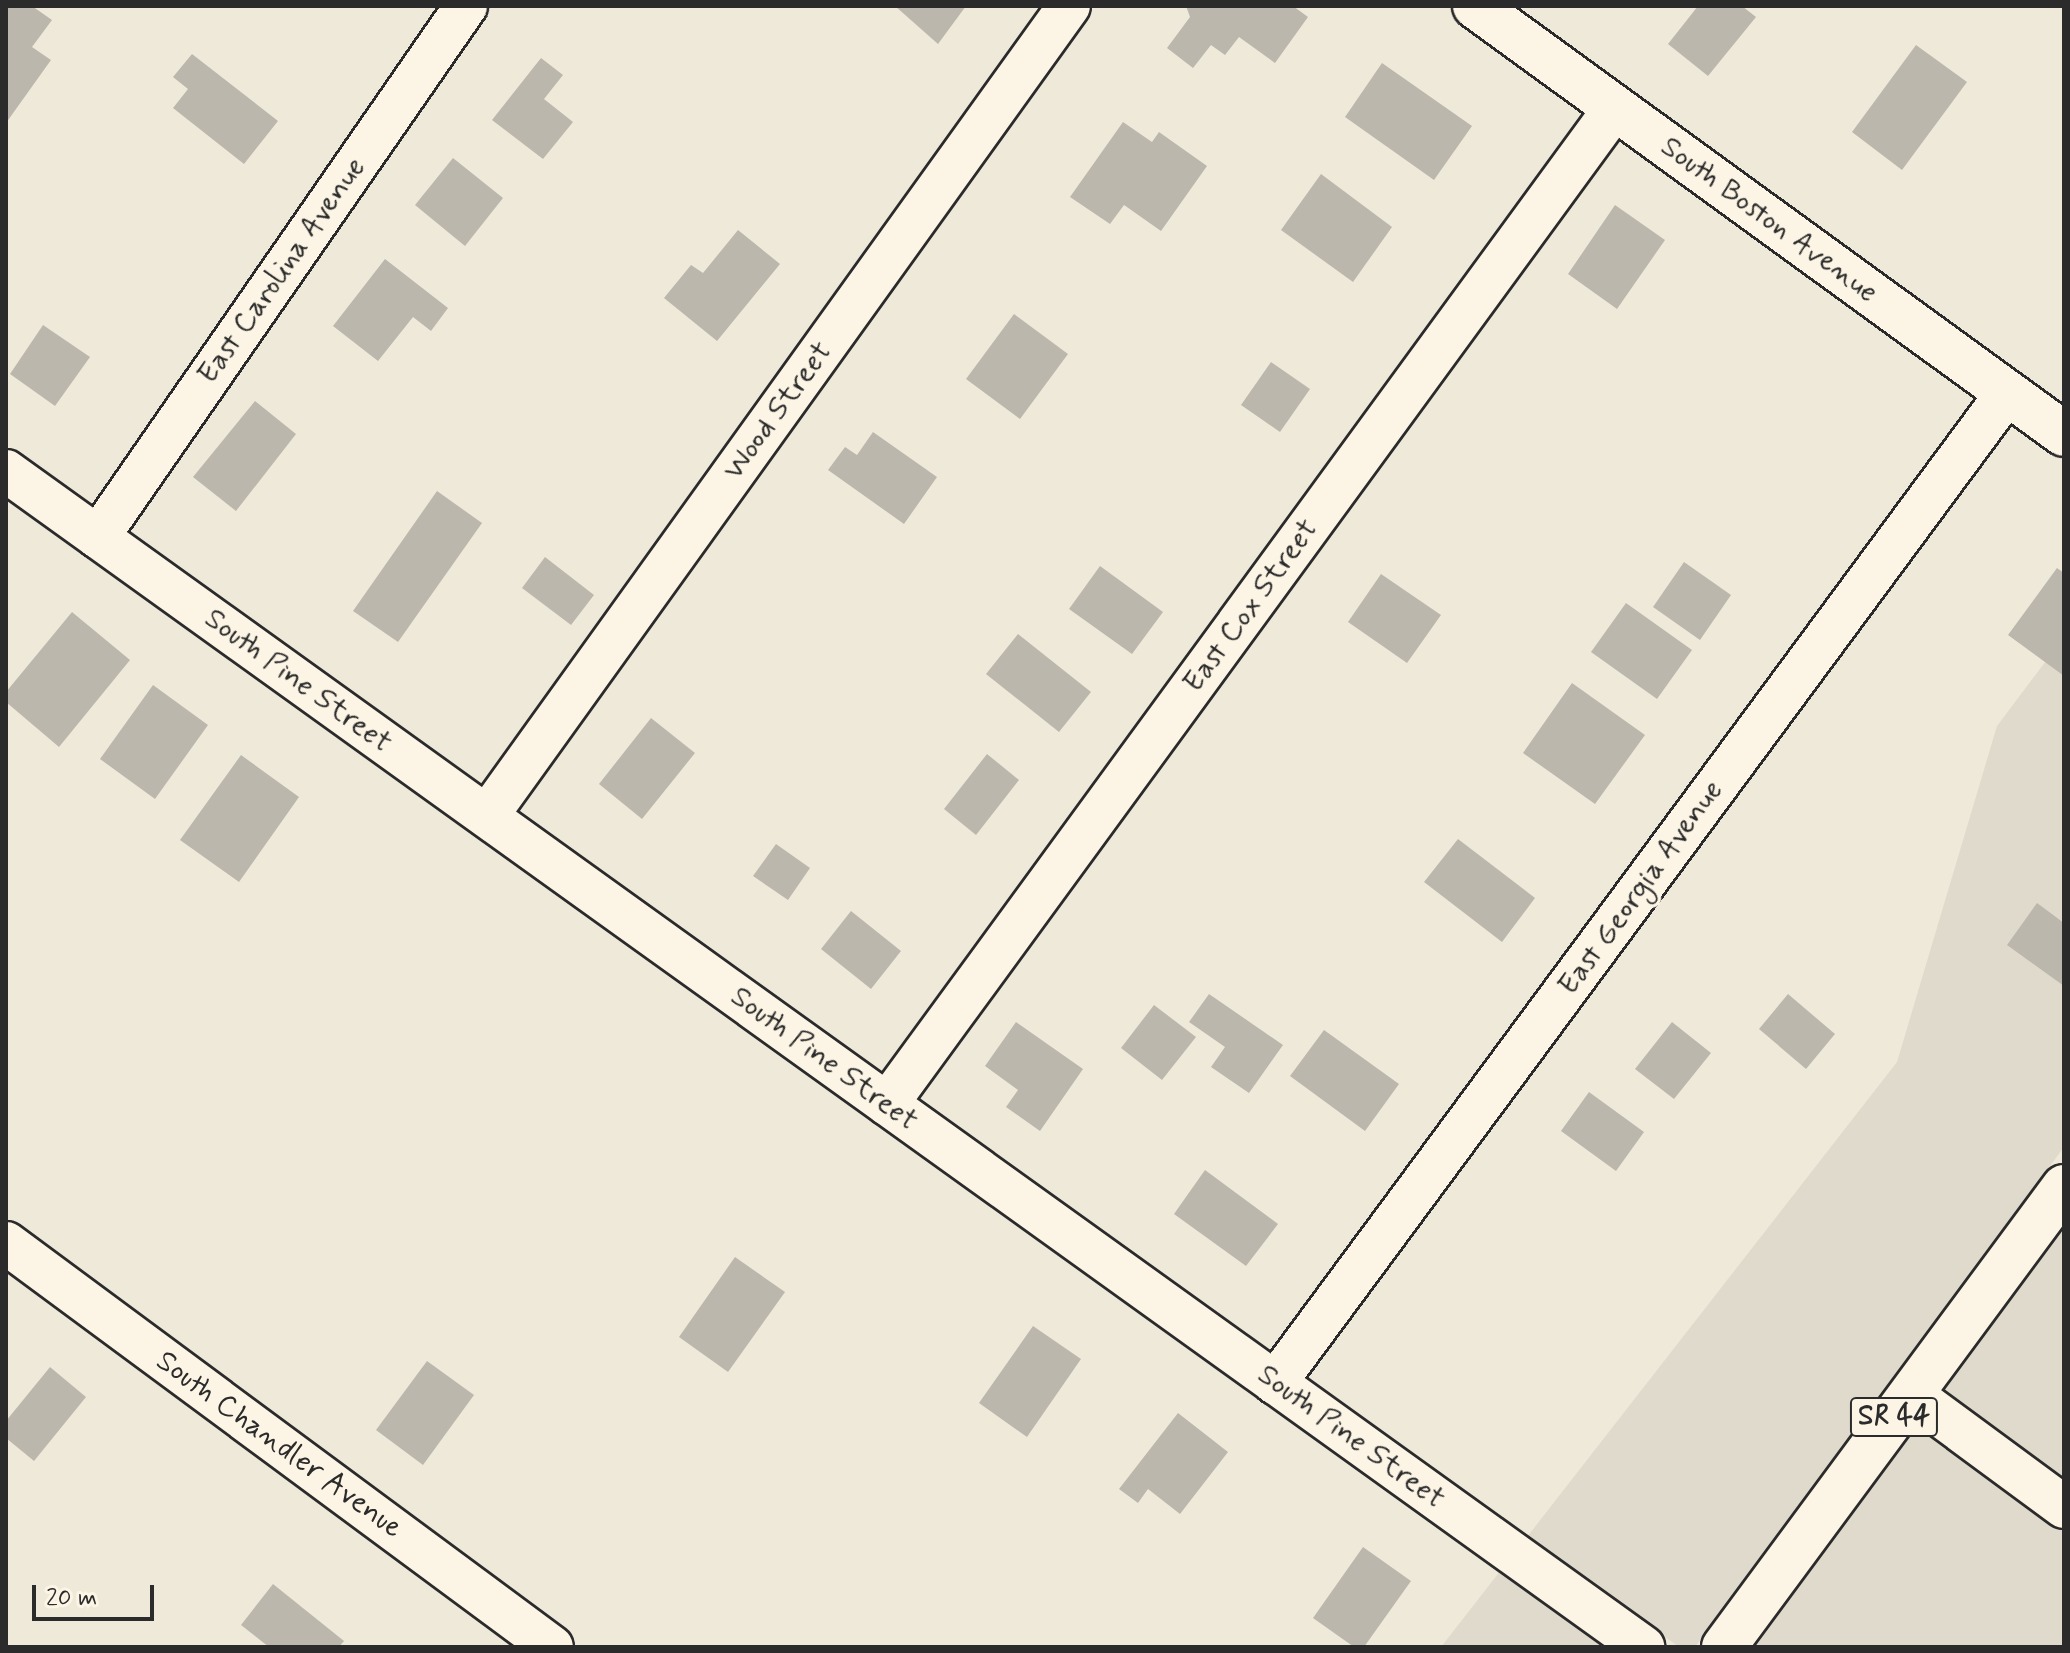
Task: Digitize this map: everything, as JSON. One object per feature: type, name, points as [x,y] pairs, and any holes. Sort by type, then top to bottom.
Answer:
[{"type":"street","name":"East Carolina Avenue","points":[[98,537],[466,6]]},
{"type":"street","name":"Wood Street","points":[[487,816],[1069,6]]},
{"type":"street","name":"South Boston Avenue","points":[[1475,6],[2064,434]]},
{"type":"street","name":"East Cox Street","points":[[887,1104],[1615,108]]},
{"type":"street","name":"East Georgia Avenue","points":[[1275,1383],[2007,393]]},
{"type":"street","name":"South Pine Street","points":[[6,471],[1643,1647]]},
{"type":"street","name":"SR 44","points":[[1724,1647],[2064,1187]]},
{"type":"street","name":"South Chandler Avenue","points":[[6,1243],[552,1647]]},
{"type":"street","points":[[1911,1394],[2064,1507]]},
{"type":"shaded area","points":[[2064,637],[2064,1147],[1695,1647],[1679,1647],[1527,1537],[1897,1062],[1997,726]]},
{"type":"shaded area","points":[[2064,1227],[2064,1480],[1943,1392]]},
{"type":"shaded area","points":[[1917,1425],[2064,1532],[2064,1647],[1753,1647]]},
{"type":"shaded area","points":[[1501,1570],[1607,1647],[1441,1647]]},
{"type":"building","points":[[6,6],[32,6],[52,20],[32,47],[51,60],[6,123]]},
{"type":"building","points":[[895,6],[966,6],[938,44]]},
{"type":"building","points":[[1186,6],[1293,6],[1308,17],[1275,63],[1239,37],[1225,55],[1211,45],[1193,68],[1167,48],[1190,17]]},
{"type":"building","points":[[1698,6],[1742,6],[1756,17],[1708,76],[1668,44]]},
{"type":"building","points":[[1916,45],[1967,82],[1902,170],[1852,132]]},
{"type":"building","points":[[192,54],[278,121],[244,164],[173,108],[188,89],[173,77]]},
{"type":"building","points":[[541,58],[563,75],[544,99],[573,122],[543,159],[492,120]]},
{"type":"building","points":[[1382,63],[1472,126],[1434,180],[1345,117]]},
{"type":"building","points":[[1123,122],[1152,142],[1159,132],[1207,166],[1161,231],[1124,205],[1110,224],[1070,197]]},
{"type":"building","points":[[453,158],[503,198],[465,246],[415,205]]},
{"type":"building","points":[[1321,174],[1392,227],[1353,282],[1281,230]]},
{"type":"building","points":[[1615,205],[1665,240],[1617,309],[1568,274]]},
{"type":"building","points":[[738,230],[780,264],[717,341],[664,298],[691,265],[703,273]]},
{"type":"building","points":[[385,259],[448,308],[431,331],[413,317],[378,361],[333,326]]},
{"type":"building","points":[[1014,314],[1068,354],[1020,419],[966,379]]},
{"type":"building","points":[[43,325],[90,357],[55,406],[10,374]]},
{"type":"building","points":[[1271,362],[1310,389],[1280,432],[1241,405]]},
{"type":"building","points":[[255,401],[296,434],[236,511],[193,477]]},
{"type":"building","points":[[873,432],[937,477],[904,524],[828,470],[845,447],[857,455]]},
{"type":"building","points":[[437,491],[482,523],[398,642],[353,611]]},
{"type":"building","points":[[545,557],[594,595],[571,625],[522,588]]},
{"type":"building","points":[[1684,562],[1731,595],[1700,640],[1653,607]]},
{"type":"building","points":[[1100,566],[1163,612],[1132,654],[1069,609]]},
{"type":"building","points":[[2057,568],[2064,573],[2064,676],[2008,635]]},
{"type":"building","points":[[1381,574],[1441,615],[1407,663],[1348,622]]},
{"type":"building","points":[[1626,603],[1692,650],[1657,699],[1591,652]]},
{"type":"building","points":[[72,612],[130,660],[59,747],[6,702],[6,692]]},
{"type":"building","points":[[1018,634],[1091,692],[1059,732],[986,674]]},
{"type":"building","points":[[1572,683],[1645,735],[1595,804],[1523,753]]},
{"type":"building","points":[[153,685],[208,725],[155,799],[100,759]]},
{"type":"building","points":[[651,718],[695,753],[642,819],[599,784]]},
{"type":"building","points":[[987,754],[1019,780],[976,835],[944,809]]},
{"type":"building","points":[[241,755],[299,797],[239,882],[180,840]]},
{"type":"building","points":[[1458,839],[1535,898],[1502,942],[1424,882]]},
{"type":"building","points":[[776,844],[810,868],[788,900],[753,876]]},
{"type":"building","points":[[2037,903],[2064,923],[2064,986],[2007,945]]},
{"type":"building","points":[[851,911],[901,951],[871,989],[821,949]]},
{"type":"building","points":[[1209,994],[1283,1045],[1249,1093],[1211,1067],[1225,1047],[1189,1022]]},
{"type":"building","points":[[1788,994],[1835,1034],[1806,1069],[1759,1029]]},
{"type":"building","points":[[1154,1005],[1196,1037],[1162,1080],[1121,1048]]},
{"type":"building","points":[[1016,1022],[1083,1069],[1040,1131],[1006,1107],[1018,1090],[985,1066]]},
{"type":"building","points":[[1672,1022],[1711,1053],[1674,1099],[1635,1069]]},
{"type":"building","points":[[1324,1030],[1399,1084],[1365,1131],[1290,1076]]},
{"type":"building","points":[[1589,1092],[1644,1132],[1616,1171],[1561,1131]]},
{"type":"building","points":[[1205,1170],[1278,1224],[1246,1266],[1174,1214]]},
{"type":"building","points":[[735,1257],[785,1292],[728,1372],[679,1337]]},
{"type":"building","points":[[1033,1326],[1081,1359],[1027,1437],[979,1403]]},
{"type":"building","points":[[427,1361],[474,1395],[423,1465],[376,1430]]},
{"type":"building","points":[[50,1367],[86,1397],[34,1461],[6,1438],[6,1421]]},
{"type":"building","points":[[1178,1413],[1228,1452],[1180,1514],[1148,1489],[1138,1503],[1119,1489]]},
{"type":"building","points":[[1363,1547],[1411,1581],[1364,1647],[1354,1647],[1313,1618]]},
{"type":"building","points":[[273,1584],[344,1641],[339,1647],[269,1647],[241,1625]]}]
